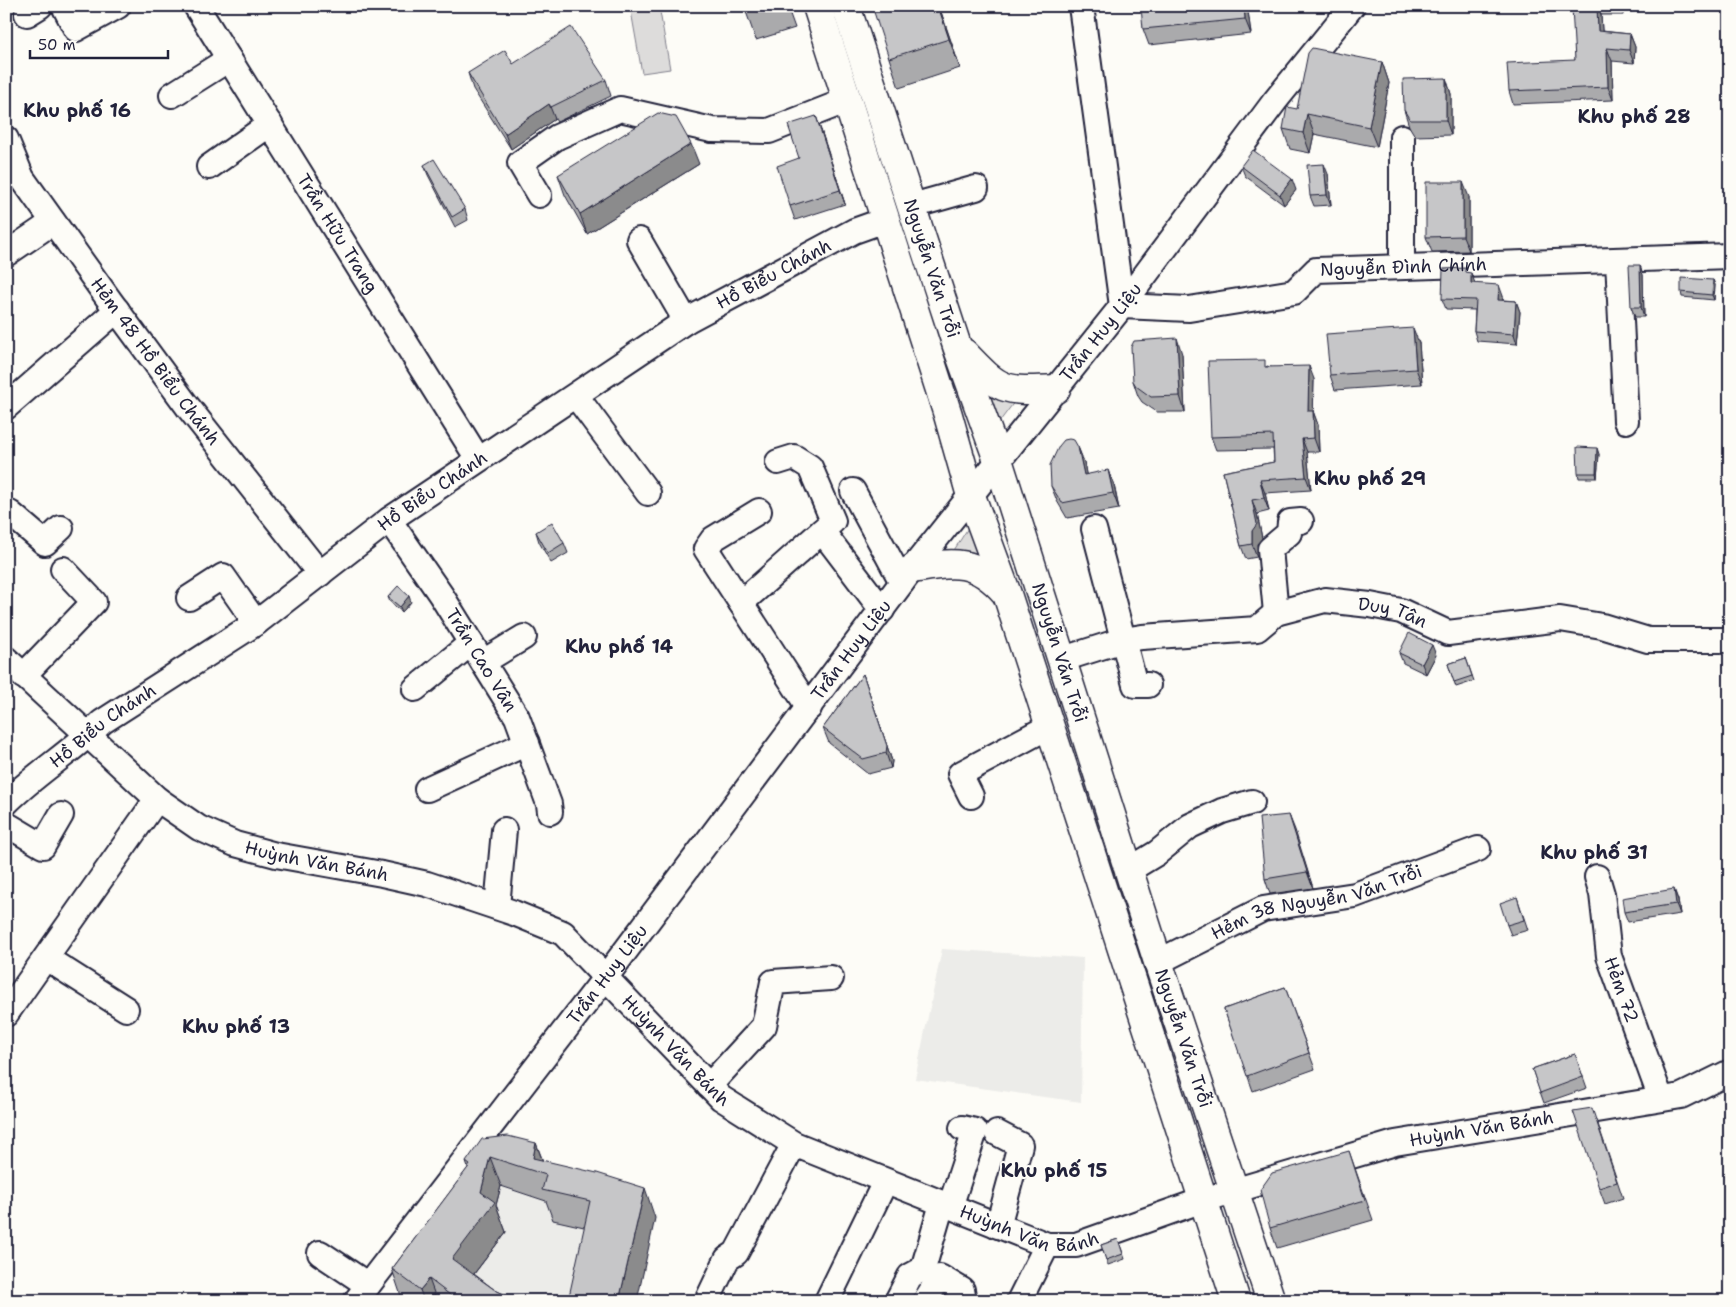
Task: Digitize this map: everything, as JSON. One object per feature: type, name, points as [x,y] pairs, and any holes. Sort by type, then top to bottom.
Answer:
[{"type":"main road","name":"Nguyễn Văn Trỗi","points":[[817,6],[948,415],[971,496],[1007,594],[1048,728],[1236,1301]]},
{"type":"main road","name":"Nguyễn Văn Trỗi","points":[[846,6],[958,346],[999,463],[1158,962],[1271,1301]]},
{"type":"main road","points":[[958,346],[998,386],[1018,390],[1056,389]]},
{"type":"main road","points":[[907,576],[945,564],[962,565],[992,576],[1007,594]]},
{"type":"street","points":[[64,6],[76,29],[118,6]]},
{"type":"street","name":"Trần Hữu Trang","points":[[196,6],[478,459]]},
{"type":"street","points":[[1081,6],[1122,306]]},
{"type":"street","name":"Trần Huy Liệu","points":[[362,1293],[605,978],[907,576],[999,463],[1122,306],[1275,101],[1352,6]]},
{"type":"street","points":[[172,95],[230,58]]},
{"type":"street","points":[[539,195],[520,163],[557,137],[620,109],[712,130],[769,131],[848,100]]},
{"type":"street","points":[[210,166],[270,124]]},
{"type":"street","points":[[1402,137],[1402,267]]},
{"type":"street","name":"Hẻm 48 Hồ Biểu Chánh","points":[[6,139],[22,178],[53,222],[192,412],[320,574]]},
{"type":"street","points":[[912,206],[976,188]]},
{"type":"street","name":"Hồ Biểu Chánh","points":[[6,802],[26,783],[89,735],[102,722],[256,623],[389,520],[686,321],[854,231],[885,220]]},
{"type":"street","points":[[6,254],[53,222]]},
{"type":"street","points":[[639,240],[686,321]]},
{"type":"street","name":"Nguyễn Đình Chính","points":[[1122,306],[1189,309],[1294,292],[1316,270],[1730,256]]},
{"type":"street","points":[[1618,260],[1626,421]]},
{"type":"street","points":[[6,407],[117,310]]},
{"type":"street","points":[[576,396],[648,493]]},
{"type":"street","points":[[741,603],[833,521],[810,467],[794,457],[778,462]]},
{"type":"street","points":[[853,491],[907,576]]},
{"type":"street","points":[[759,511],[713,539],[706,549],[808,708]]},
{"type":"street","points":[[6,516],[10,513],[45,543],[61,528]]},
{"type":"street","name":"Trần Cao Vân","points":[[389,520],[517,717],[549,804],[550,812]]},
{"type":"street","points":[[1276,613],[1270,549],[1289,534],[1290,522],[1301,521]]},
{"type":"street","points":[[1094,529],[1136,685],[1148,686]]},
{"type":"street","points":[[822,531],[882,610]]},
{"type":"street","points":[[23,676],[94,602],[63,569]]},
{"type":"street","points":[[189,598],[223,576],[256,623]]},
{"type":"street","name":"Duy Tân","points":[[1063,659],[1123,640],[1257,629],[1276,613],[1325,600],[1370,604],[1401,611],[1448,633],[1560,620],[1602,626],[1648,640],[1730,640]]},
{"type":"street","points":[[415,689],[477,653],[524,637]]},
{"type":"street","name":"Huỳnh Văn Bánh","points":[[6,660],[157,799],[199,828],[235,844],[276,855],[426,884],[497,907],[563,933],[720,1098],[794,1144],[885,1182],[1048,1245],[1076,1245],[1203,1200],[1395,1143],[1681,1096],[1730,1072]]},
{"type":"street","points":[[971,796],[957,767],[1048,728]]},
{"type":"street","points":[[427,789],[527,743]]},
{"type":"street","points":[[6,1014],[157,799]]},
{"type":"street","points":[[1129,870],[1157,853],[1190,826],[1222,811],[1252,802]]},
{"type":"street","points":[[6,824],[43,846],[61,815]]},
{"type":"street","points":[[497,907],[504,830]]},
{"type":"street","name":"Hẻm 38 Nguyễn Văn Trỗi","points":[[1158,962],[1263,909],[1354,896],[1478,849]]},
{"type":"street","name":"Hẻm 72","points":[[1597,877],[1602,894],[1609,956],[1661,1099]]},
{"type":"street","points":[[46,958],[126,1009]]},
{"type":"street","points":[[709,1086],[764,1026],[772,982],[831,978]]},
{"type":"street","points":[[897,1301],[910,1276],[922,1268],[975,1131],[962,1128]]},
{"type":"street","points":[[997,1133],[1020,1145],[998,1226]]},
{"type":"street","points":[[707,1301],[727,1259],[736,1253],[794,1144]]},
{"type":"street","points":[[827,1301],[885,1182]]},
{"type":"street","points":[[1018,1301],[1048,1245]]},
{"type":"street","points":[[320,1253],[362,1293]]},
{"type":"street","points":[[925,1301],[940,1277],[962,1290],[964,1301]]},
{"type":"shaded area","points":[[659,6],[670,69],[642,73],[631,11]]},
{"type":"shaded area","points":[[987,394],[1015,401],[997,425]]},
{"type":"shaded area","points":[[968,528],[980,559],[951,555]]},
{"type":"shaded area","points":[[942,949],[1083,958],[1081,1102],[915,1079]]},
{"type":"shaded area","points":[[530,1141],[521,1177],[657,1216],[637,1301],[419,1301],[398,1285],[492,1149]]},
{"type":"building","points":[[744,6],[760,6],[745,11]]},
{"type":"building","points":[[872,6],[938,6],[949,39],[889,58]]},
{"type":"building","points":[[1244,6],[1245,19],[1143,29],[1141,7]]},
{"type":"building","points":[[1597,6],[1598,31],[1630,34],[1629,50],[1607,48],[1608,87],[1509,91],[1507,63],[1575,60],[1572,7]]},
{"type":"building","points":[[571,27],[606,80],[551,107],[549,104],[505,134],[468,73],[505,50],[513,64]]},
{"type":"building","points":[[1312,48],[1382,62],[1369,127],[1307,114],[1303,133],[1283,129],[1287,107],[1297,109],[1308,53]]},
{"type":"building","points":[[1446,78],[1446,120],[1410,120],[1404,110],[1403,79]]},
{"type":"building","points":[[658,113],[676,117],[691,144],[580,214],[558,175]]},
{"type":"building","points":[[816,116],[840,190],[790,206],[777,166],[799,158],[788,125]]},
{"type":"building","points":[[1253,150],[1292,179],[1280,195],[1241,166]]},
{"type":"building","points":[[434,159],[465,209],[452,217],[424,165]]},
{"type":"building","points":[[1324,164],[1327,195],[1310,196],[1307,165]]},
{"type":"building","points":[[1426,182],[1463,182],[1463,236],[1426,237]]},
{"type":"building","points":[[1629,265],[1640,265],[1641,307],[1631,307]]},
{"type":"building","points":[[1465,268],[1465,272],[1471,273],[1471,283],[1499,285],[1498,300],[1516,301],[1514,334],[1474,331],[1476,300],[1442,299],[1443,269]]},
{"type":"building","points":[[1681,278],[1713,280],[1712,295],[1681,292]]},
{"type":"building","points":[[1413,328],[1416,369],[1330,375],[1326,334]]},
{"type":"building","points":[[1177,338],[1180,396],[1151,397],[1136,386],[1133,381],[1131,347],[1134,341]]},
{"type":"building","points":[[1265,360],[1265,367],[1309,366],[1308,411],[1313,411],[1314,438],[1302,439],[1306,477],[1260,480],[1264,498],[1252,500],[1257,524],[1252,531],[1252,544],[1241,546],[1223,472],[1274,462],[1273,435],[1211,437],[1208,361]]},
{"type":"building","points":[[1064,440],[1074,440],[1078,447],[1084,475],[1108,470],[1113,493],[1062,503],[1051,486],[1050,465],[1059,446]]},
{"type":"building","points":[[1577,447],[1597,448],[1596,473],[1578,473]]},
{"type":"building","points":[[552,522],[564,543],[548,553],[536,532]]},
{"type":"building","points":[[398,586],[409,596],[400,607],[388,597]]},
{"type":"building","points":[[1409,633],[1432,645],[1422,664],[1399,653]]},
{"type":"building","points":[[1466,658],[1472,676],[1454,682],[1448,664]]},
{"type":"building","points":[[863,674],[887,746],[886,753],[863,759],[823,728]]},
{"type":"building","points":[[1289,815],[1307,872],[1265,879],[1259,818]]},
{"type":"building","points":[[1674,889],[1676,904],[1624,912],[1622,898]]},
{"type":"building","points":[[1517,897],[1524,920],[1507,925],[1500,903]]},
{"type":"building","points":[[1285,987],[1309,1053],[1247,1076],[1224,1009]]},
{"type":"building","points":[[1575,1054],[1583,1077],[1540,1093],[1532,1069]]},
{"type":"building","points":[[1592,1108],[1617,1182],[1599,1188],[1573,1111]]},
{"type":"building","points":[[508,1136],[536,1143],[533,1158],[597,1173],[645,1188],[619,1301],[568,1301],[590,1201],[542,1190],[546,1175],[490,1157],[481,1192],[495,1202],[452,1259],[495,1290],[506,1295],[538,1301],[458,1301],[429,1279],[420,1290],[392,1269],[470,1165],[466,1162],[482,1139]]},
{"type":"building","points":[[1349,1151],[1365,1200],[1270,1228],[1260,1190],[1272,1173]]},
{"type":"building","points":[[1118,1239],[1123,1254],[1106,1260],[1101,1245]]},
{"type":"district","name":"Khu phố 16","points":[[77,110]]},
{"type":"district","name":"Khu phố 28","points":[[1634,116]]},
{"type":"district","name":"Khu phố 29","points":[[1370,478]]},
{"type":"district","name":"Khu phố 14","points":[[619,646]]},
{"type":"district","name":"Khu phố 31","points":[[1594,852]]},
{"type":"district","name":"Khu phố 13","points":[[236,1026]]},
{"type":"district","name":"Khu phố 15","points":[[1054,1170]]}]
